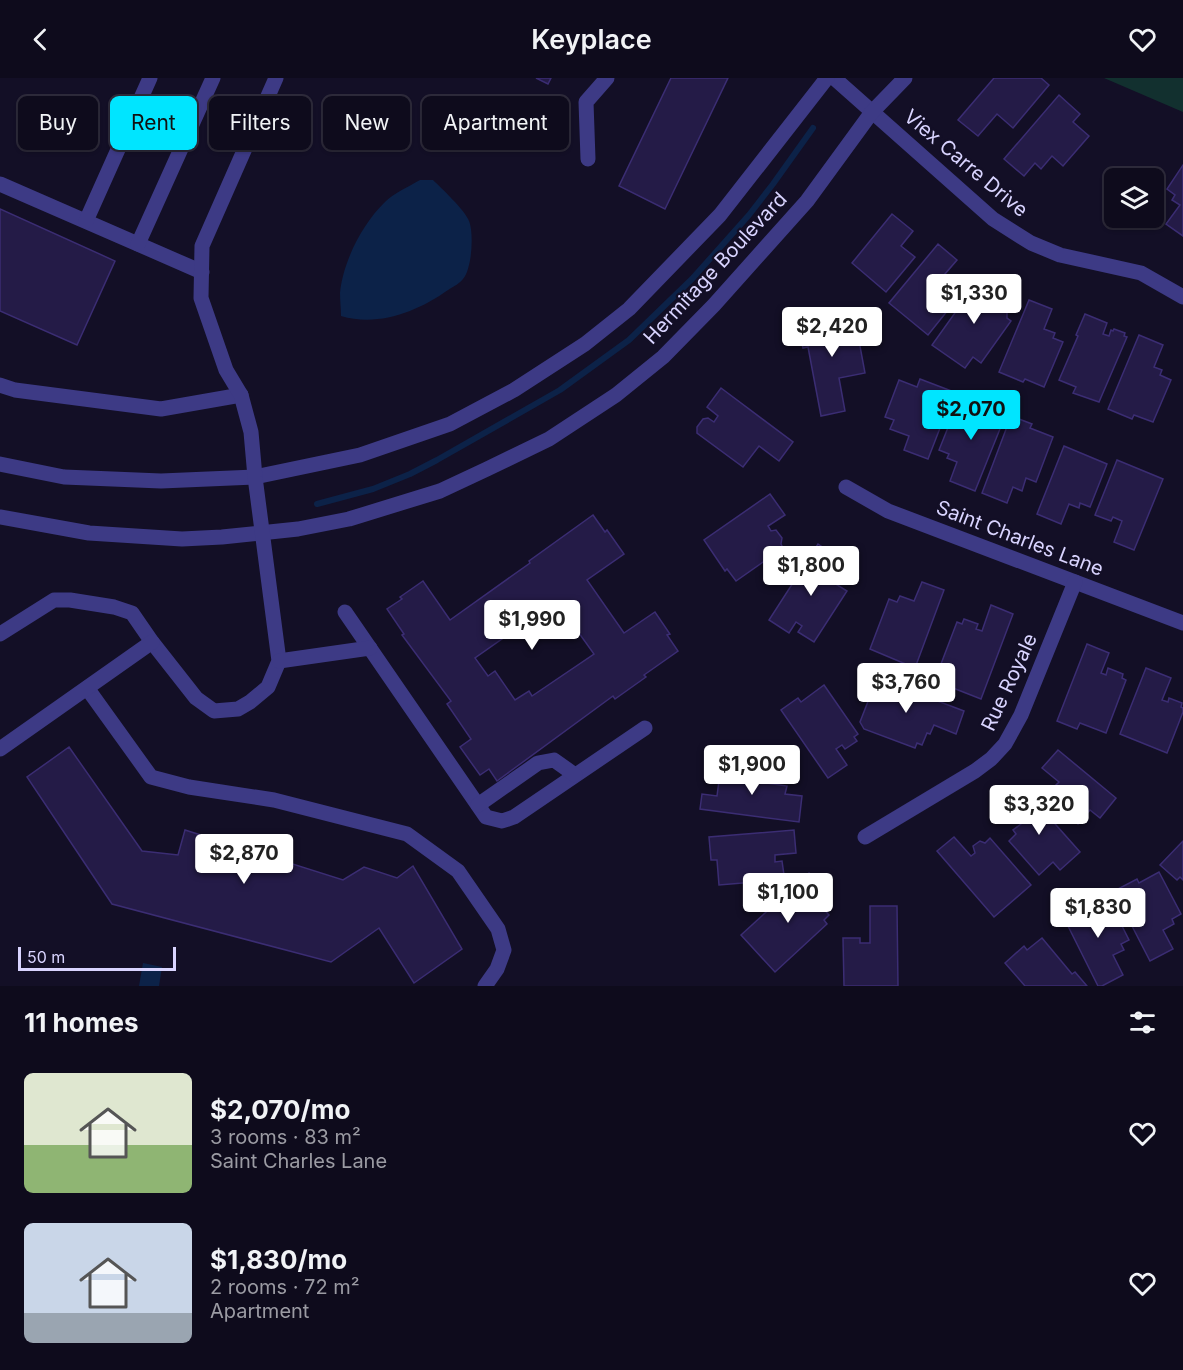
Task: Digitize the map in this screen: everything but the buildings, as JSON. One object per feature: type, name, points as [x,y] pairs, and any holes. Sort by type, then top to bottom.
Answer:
[{"type":"street","points":[[86,221],[150,78]]},
{"type":"street","points":[[138,244],[213,78]]},
{"type":"street","points":[[0,634],[54,600],[70,600],[114,607],[132,613],[196,698],[214,711],[238,709],[268,687],[279,661],[251,432],[241,395],[226,370],[201,298],[202,246],[276,78]]},
{"type":"street","points":[[588,159],[586,102],[607,78]]},
{"type":"street","name":"Hermitage Boulevard","points":[[0,464],[64,477],[161,480],[255,477],[360,455],[450,424],[514,390],[585,344],[629,309],[720,215],[827,78]]},
{"type":"street","name":"Viex Carre Drive","points":[[834,78],[993,219],[1031,243],[1060,255],[1141,273],[1183,297]]},
{"type":"street","name":"Hermitage Boulevard","points":[[0,517],[89,533],[171,538],[222,537],[298,529],[350,519],[440,491],[549,439],[616,395],[663,357],[714,305],[807,201],[872,112],[905,78]]},
{"type":"street","points":[[0,184],[202,272]]},
{"type":"street","points":[[0,385],[15,390],[161,409],[241,395]]},
{"type":"street","name":"Saint Charles Lane","points":[[846,487],[888,511],[1183,622]]},
{"type":"street","name":"Rue Royale","points":[[865,837],[975,771],[1005,744],[1022,715],[1075,582]]},
{"type":"street","points":[[345,612],[486,817],[502,821],[514,817],[645,728]]},
{"type":"street","points":[[0,749],[152,642]]},
{"type":"street","points":[[279,661],[370,648]]},
{"type":"street","points":[[87,688],[151,777],[189,787],[274,800],[407,834],[458,871],[498,929],[504,950],[497,969],[485,986]]},
{"type":"street","points":[[478,805],[537,763],[554,760],[575,776]]},
{"type":"green space","points":[[1104,78],[1183,78],[1183,112]]},
{"type":"water","points":[[420,180],[433,180],[467,216],[471,227],[471,251],[466,274],[458,283],[436,298],[410,311],[369,320],[341,316],[342,281],[349,256],[361,232],[389,199]]},
{"type":"water","points":[[143,963],[162,967],[159,986],[139,986]]},
{"type":"waterway","points":[[317,504],[373,489],[437,460],[560,390],[629,340],[692,279],[749,215],[813,128]]}]
